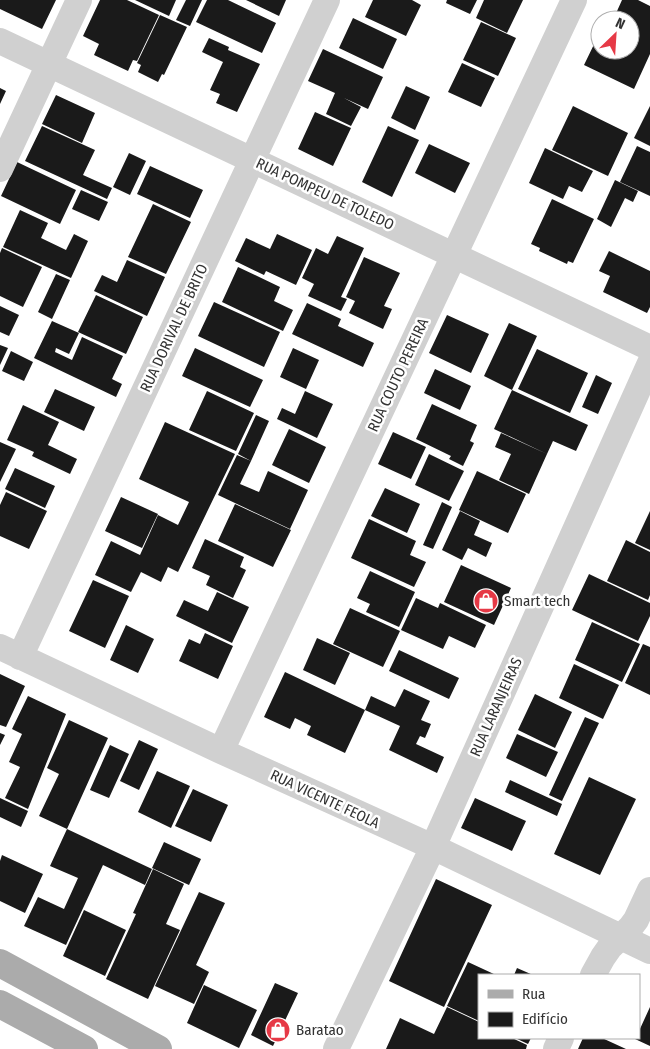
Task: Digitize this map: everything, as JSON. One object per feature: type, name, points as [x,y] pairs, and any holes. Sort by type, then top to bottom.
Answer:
[{"type":"main road","points":[[0,963],[158,1049]]},
{"type":"main road","points":[[0,1004],[84,1049]]},
{"type":"street","points":[[0,169],[79,0]]},
{"type":"street","name":"RUA DORIVAL DE BRITO","points":[[10,652],[252,160],[327,0]]},
{"type":"street","name":"RUA COUTO PEREIRA","points":[[221,751],[574,0]]},
{"type":"street","name":"RUA POMPEU DE TOLEDO","points":[[0,41],[650,348]]},
{"type":"street","name":"RUA LARANJEIRAS","points":[[336,1049],[433,847],[650,363]]},
{"type":"street","name":"RUA VICENTE FEOLA","points":[[10,652],[221,751],[433,847],[650,951]]},
{"type":"street","points":[[594,974],[603,957],[636,920],[650,890]]},
{"type":"building","points":[[0,0],[56,0],[42,29],[0,9]]},
{"type":"building","points":[[100,0],[127,0],[159,15],[137,61],[133,60],[128,71],[94,55],[99,44],[83,36]]},
{"type":"building","points":[[135,0],[176,0],[169,16]]},
{"type":"building","points":[[186,0],[202,0],[190,26],[176,20]]},
{"type":"building","points":[[207,0],[228,0],[276,23],[262,53],[196,22]]},
{"type":"building","points":[[246,0],[286,0],[279,16]]},
{"type":"building","points":[[373,0],[412,0],[421,5],[406,36],[365,17]]},
{"type":"building","points":[[447,0],[477,0],[470,14],[446,3]]},
{"type":"building","points":[[484,0],[523,0],[507,33],[476,18]]},
{"type":"building","points":[[622,0],[638,0],[650,6],[650,54],[634,89],[584,65],[590,53],[590,60],[640,60],[640,10],[618,10]]},
{"type":"building","points":[[160,15],[187,27],[164,75],[162,74],[158,82],[138,72],[141,65],[137,63]]},
{"type":"building","points":[[353,18],[397,39],[383,69],[339,48]]},
{"type":"building","points":[[481,22],[516,38],[498,76],[463,60]]},
{"type":"building","points":[[209,38],[229,47],[228,50],[260,64],[237,112],[216,103],[220,94],[210,90],[223,62],[202,52]]},
{"type":"building","points":[[323,49],[383,77],[368,109],[344,98],[361,107],[351,126],[326,114],[335,93],[308,81]]},
{"type":"building","points":[[462,63],[495,78],[481,107],[448,92]]},
{"type":"building","points":[[406,86],[430,97],[415,130],[391,118]]},
{"type":"building","points":[[0,88],[6,91],[0,104]]},
{"type":"building","points":[[56,95],[95,113],[82,143],[42,124]]},
{"type":"building","points":[[573,106],[628,133],[608,176],[552,150]]},
{"type":"building","points":[[650,106],[650,146],[634,138]]},
{"type":"building","points":[[315,112],[351,128],[333,166],[298,149]]},
{"type":"building","points":[[42,126],[95,150],[83,175],[112,188],[107,199],[25,161]]},
{"type":"building","points":[[388,126],[419,140],[392,197],[362,182]]},
{"type":"building","points":[[429,144],[470,163],[455,193],[415,173]]},
{"type":"building","points":[[637,146],[650,152],[650,196],[620,182]]},
{"type":"building","points":[[545,148],[593,171],[582,192],[569,186],[563,199],[529,183]]},
{"type":"building","points":[[129,153],[146,161],[130,195],[113,187]]},
{"type":"building","points":[[17,162],[76,190],[60,224],[1,196]]},
{"type":"building","points":[[150,166],[203,190],[190,218],[137,194]]},
{"type":"building","points":[[615,180],[638,191],[633,202],[625,198],[611,227],[597,219]]},
{"type":"building","points":[[81,190],[108,202],[99,221],[72,209]]},
{"type":"building","points":[[552,199],[594,219],[573,263],[568,261],[567,264],[539,251],[540,248],[531,244]]},
{"type":"building","points":[[153,204],[191,222],[166,274],[128,257]]},
{"type":"building","points":[[20,210],[48,223],[41,238],[66,250],[74,234],[88,241],[71,278],[3,247]]},
{"type":"building","points":[[277,234],[312,250],[296,285],[266,271],[264,275],[235,261],[246,238],[270,249]]},
{"type":"building","points":[[337,236],[364,248],[341,297],[347,299],[341,311],[308,296],[314,284],[302,278],[316,248],[328,254]]},
{"type":"building","points":[[2,248],[42,267],[23,307],[0,296],[0,253]]},
{"type":"building","points":[[609,251],[650,271],[650,307],[647,313],[603,292],[610,276],[599,271]]},
{"type":"building","points":[[364,257],[400,273],[384,306],[392,309],[383,329],[349,313],[355,301],[346,297]]},
{"type":"building","points":[[127,260],[165,277],[147,316],[94,291],[102,275],[117,282]]},
{"type":"building","points":[[238,267],[280,287],[274,301],[293,310],[283,331],[222,302]]},
{"type":"building","points":[[56,274],[70,280],[52,319],[38,312]]},
{"type":"building","points":[[96,295],[143,317],[126,354],[78,332]]},
{"type":"building","points":[[214,302],[280,332],[264,367],[198,336]]},
{"type":"building","points":[[307,303],[341,319],[338,326],[374,343],[363,367],[292,334]]},
{"type":"building","points":[[0,306],[19,315],[9,336],[0,332]]},
{"type":"building","points":[[447,315],[489,334],[471,373],[429,353]]},
{"type":"building","points":[[52,321],[79,333],[69,354],[56,348],[55,352],[72,360],[82,337],[123,356],[112,379],[122,384],[116,397],[34,358]]},
{"type":"building","points":[[509,323],[537,336],[512,390],[484,376]]},
{"type":"building","points":[[0,345],[8,348],[0,365]]},
{"type":"building","points":[[195,348],[263,380],[250,407],[182,376]]},
{"type":"building","points":[[293,348],[319,360],[306,389],[280,377]]},
{"type":"building","points":[[537,349],[588,373],[570,413],[518,389]]},
{"type":"building","points":[[11,351],[33,362],[24,381],[2,371]]},
{"type":"building","points":[[435,369],[471,386],[460,410],[424,393]]},
{"type":"building","points":[[596,375],[612,383],[598,414],[582,407]]},
{"type":"building","points":[[55,389],[95,407],[84,431],[44,412]]},
{"type":"building","points":[[512,390],[588,425],[576,451],[553,441],[547,454],[494,429]]},
{"type":"building","points":[[207,391],[254,413],[236,451],[189,430]]},
{"type":"building","points":[[305,391],[333,404],[317,438],[277,419],[282,408],[295,414]]},
{"type":"building","points":[[432,404],[477,425],[470,441],[474,443],[463,466],[449,459],[451,456],[416,439]]},
{"type":"building","points":[[23,405],[59,422],[48,445],[77,459],[70,474],[32,456],[34,452],[7,440]]},
{"type":"building","points":[[256,415],[269,421],[251,461],[238,454]]},
{"type":"building","points":[[165,422],[235,454],[178,572],[168,567],[161,582],[141,572],[131,592],[95,575],[111,541],[140,555],[158,515],[178,525],[189,502],[139,479]]},
{"type":"building","points":[[289,429],[326,447],[309,483],[272,465]]},
{"type":"building","points":[[393,432],[426,447],[411,479],[378,464]]},
{"type":"building","points":[[501,433],[547,454],[529,494],[499,480],[511,454],[495,447]]},
{"type":"building","points":[[0,442],[16,449],[0,482]]},
{"type":"building","points":[[429,454],[464,471],[449,501],[415,485]]},
{"type":"building","points":[[237,455],[251,461],[240,484],[259,492],[268,471],[308,490],[290,529],[218,495]]},
{"type":"building","points":[[15,468],[55,486],[45,508],[5,489]]},
{"type":"building","points":[[477,471],[526,494],[508,533],[459,510]]},
{"type":"building","points":[[385,488],[420,504],[407,533],[371,516]]},
{"type":"building","points":[[6,492],[47,511],[29,549],[0,536],[0,505]]},
{"type":"building","points":[[121,497],[158,514],[142,548],[105,531]]},
{"type":"building","points":[[442,502],[452,507],[433,549],[423,545]]},
{"type":"building","points":[[235,504],[291,530],[273,567],[218,541]]},
{"type":"building","points":[[460,511],[480,521],[474,535],[492,543],[486,557],[468,548],[462,560],[442,550]]},
{"type":"building","points":[[650,511],[650,550],[635,543]]},
{"type":"building","points":[[369,519],[416,541],[410,555],[426,562],[414,587],[351,558]]},
{"type":"building","points":[[205,539],[244,557],[240,567],[246,570],[233,598],[206,585],[210,576],[192,568]]},
{"type":"building","points":[[626,540],[650,552],[650,595],[648,600],[607,581]]},
{"type":"building","points":[[461,565],[511,588],[494,625],[444,602]]},
{"type":"building","points":[[370,571],[415,592],[399,627],[366,612],[370,604],[357,598]]},
{"type":"building","points":[[589,574],[650,603],[650,616],[638,641],[572,610]]},
{"type":"building","points":[[93,580],[129,596],[105,648],[69,631]]},
{"type":"building","points":[[217,592],[249,607],[232,643],[176,616],[184,600],[208,611]]},
{"type":"building","points":[[416,598],[438,608],[440,603],[486,625],[475,648],[449,636],[443,649],[401,630]]},
{"type":"building","points":[[350,608],[400,631],[383,667],[333,644]]},
{"type":"building","points":[[592,622],[640,644],[622,682],[575,660]]},
{"type":"building","points":[[126,625],[154,639],[138,673],[110,660]]},
{"type":"building","points":[[205,633],[233,646],[218,679],[179,661],[189,639],[200,644]]},
{"type":"building","points":[[317,638],[350,653],[335,685],[303,670]]},
{"type":"building","points":[[643,644],[650,647],[650,695],[625,683]]},
{"type":"building","points":[[399,650],[459,678],[449,699],[389,671]]},
{"type":"building","points":[[574,664],[619,685],[603,719],[559,698]]},
{"type":"building","points":[[285,672],[365,710],[345,753],[307,735],[311,726],[295,718],[290,729],[264,717]]},
{"type":"building","points":[[0,674],[25,686],[6,727],[0,725]]},
{"type":"building","points":[[404,689],[430,701],[421,720],[431,724],[425,738],[420,736],[416,744],[444,757],[437,773],[389,750],[400,726],[365,710],[371,696],[395,707]]},
{"type":"building","points":[[535,694],[572,712],[555,748],[518,730]]},
{"type":"building","points":[[28,696],[66,714],[28,809],[5,798],[20,767],[9,762],[22,734],[12,729]]},
{"type":"building","points":[[585,717],[599,723],[562,801],[549,795]]},
{"type":"building","points":[[69,720],[108,738],[67,829],[39,816],[59,774],[47,768]]},
{"type":"building","points":[[0,733],[5,735],[0,745]]},
{"type":"building","points":[[517,734],[558,752],[546,777],[506,758]]},
{"type":"building","points":[[139,740],[158,749],[139,790],[120,781]]},
{"type":"building","points":[[110,745],[129,754],[109,798],[90,790]]},
{"type":"building","points":[[157,771],[190,786],[171,828],[138,812]]},
{"type":"building","points":[[589,777],[636,799],[600,875],[554,854]]},
{"type":"building","points":[[510,780],[562,804],[557,816],[505,792]]},
{"type":"building","points":[[193,789],[228,805],[211,842],[175,826]]},
{"type":"building","points":[[0,798],[28,811],[21,827],[0,817]]},
{"type":"building","points":[[475,798],[526,821],[512,851],[461,828]]},
{"type":"building","points":[[67,829],[152,869],[145,885],[103,865],[66,945],[24,926],[38,897],[64,909],[78,878],[50,866]]},
{"type":"building","points":[[164,842],[201,859],[189,885],[152,868]]},
{"type":"building","points":[[2,855],[43,874],[25,913],[0,901],[0,861]]},
{"type":"building","points":[[153,869],[184,884],[166,924],[180,930],[148,999],[106,979],[136,914],[133,913]]},
{"type":"building","points":[[436,879],[492,905],[444,1007],[389,981]]},
{"type":"building","points":[[199,892],[225,903],[196,965],[209,972],[194,1004],[155,986]]},
{"type":"building","points":[[84,910],[126,930],[105,976],[63,956]]},
{"type":"building","points":[[468,962],[494,974],[478,974],[478,1021],[447,1006]]},
{"type":"building","points":[[517,968],[531,974],[514,974]]},
{"type":"building","points":[[275,983],[298,993],[273,1046],[251,1035]]},
{"type":"building","points":[[204,985],[257,1010],[239,1048],[187,1023]]},
{"type":"building","points":[[447,1007],[478,1022],[478,1039],[514,1039],[527,1045],[526,1049],[386,1049],[400,1018],[434,1034]]},
{"type":"building","points":[[650,1007],[650,1046],[635,1039],[640,1039],[640,1029]]},
{"type":"building","points":[[517,1039],[530,1039],[528,1044]]},
{"type":"building","points":[[583,1039],[604,1039],[626,1049],[578,1049]]},
{"type":"place","name":"Smart tech","points":[[486,601]]},
{"type":"place","name":"Baratao","points":[[278,1030]]}]
